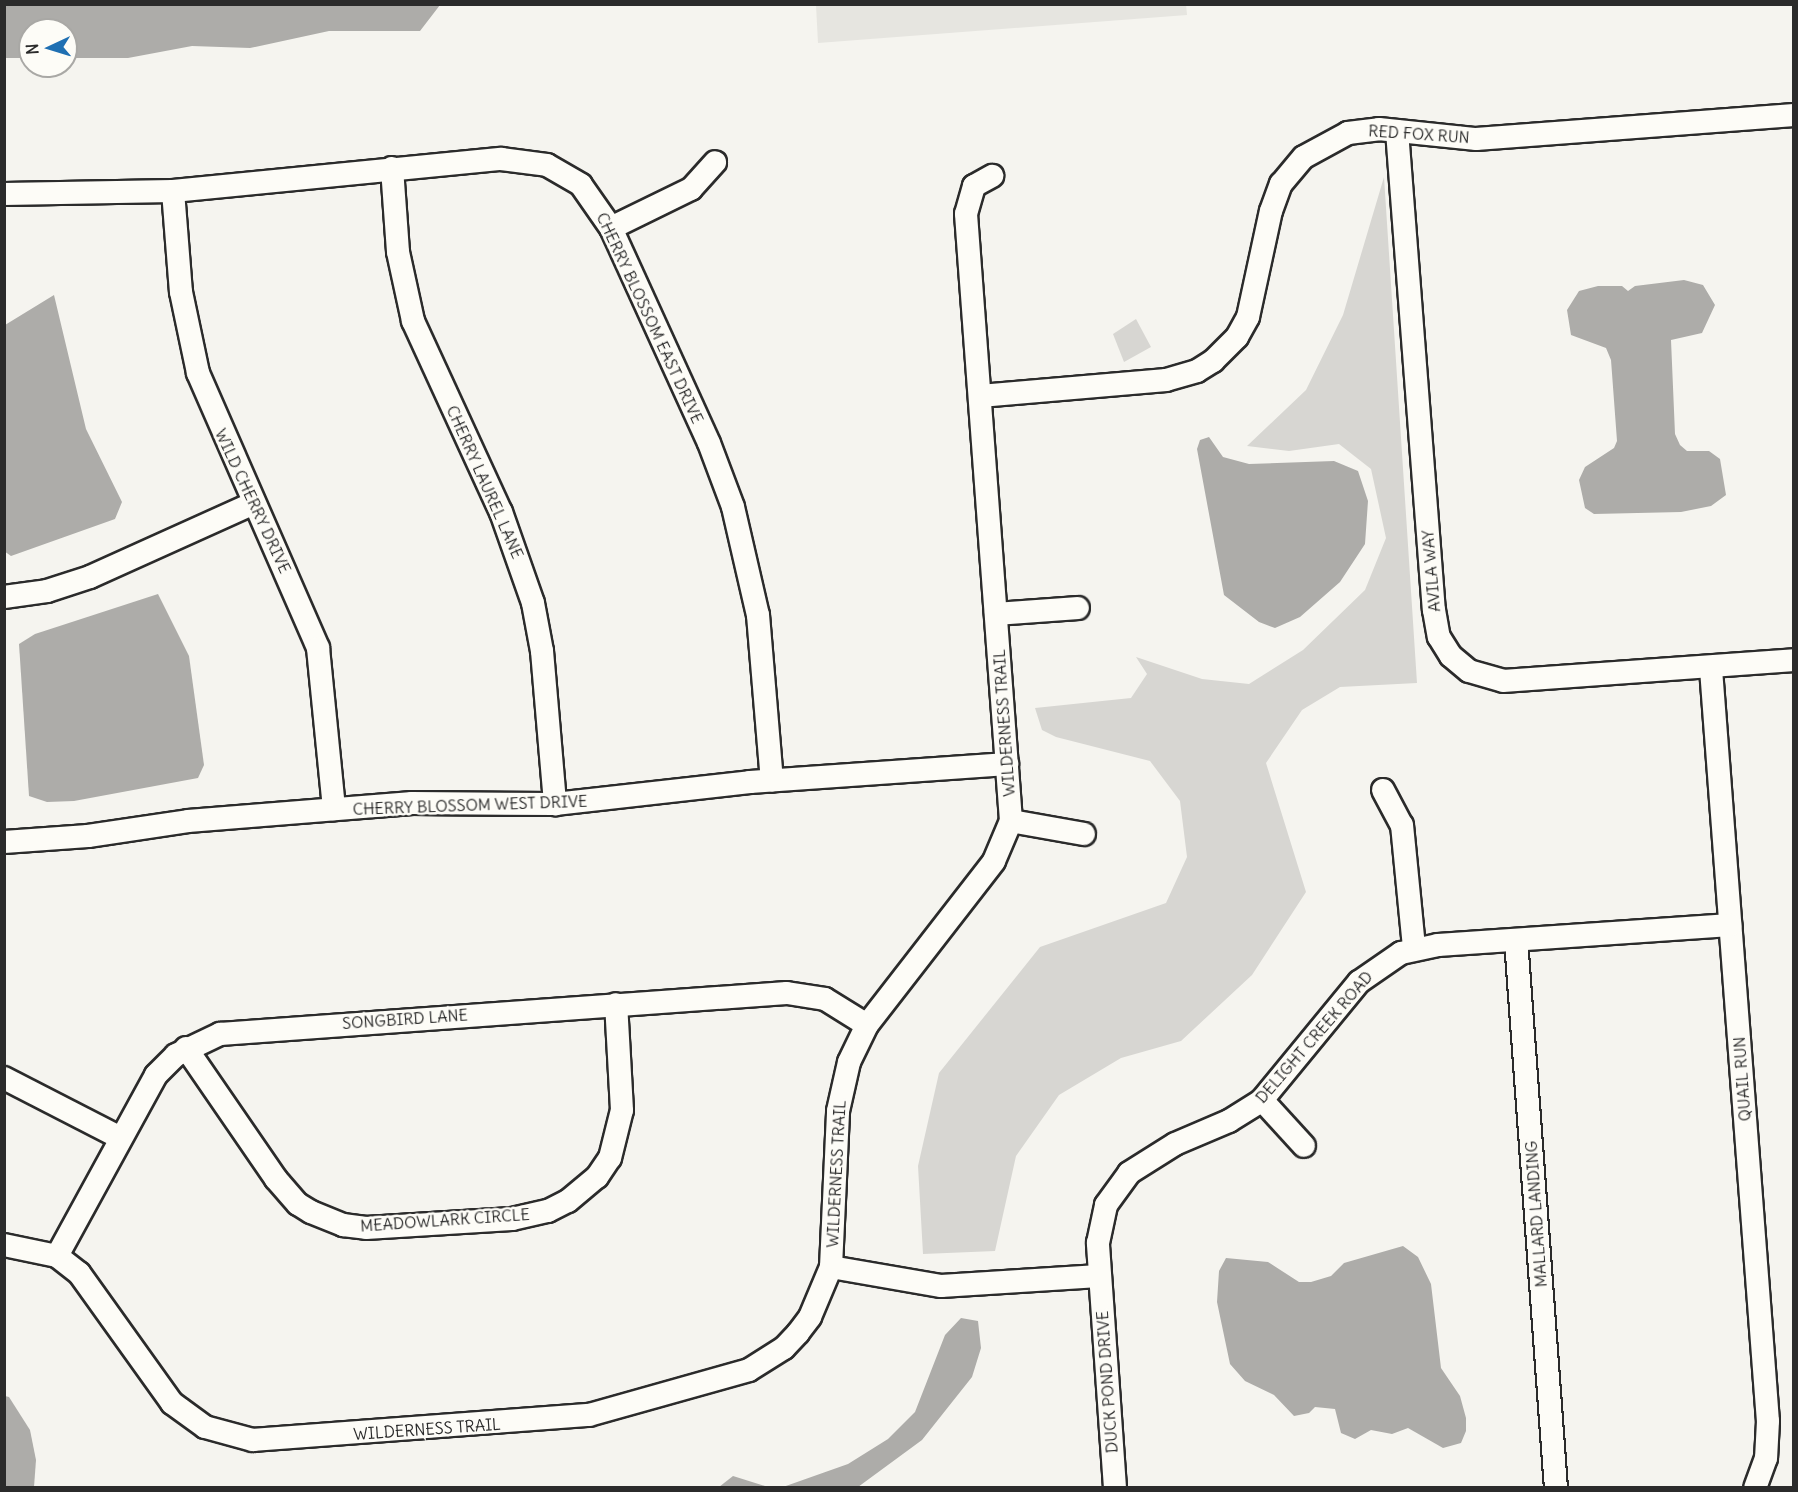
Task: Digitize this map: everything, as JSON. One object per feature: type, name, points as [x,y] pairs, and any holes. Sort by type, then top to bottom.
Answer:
[{"type":"street","name":"RED FOX RUN","points":[[980,396],[1166,380],[1197,371],[1213,361],[1237,337],[1248,317],[1274,198],[1292,168],[1317,147],[1340,136],[1363,129],[1497,138],[1794,115]]},
{"type":"street","name":"AVILA WAY","points":[[1397,131],[1434,610],[1444,647],[1469,671],[1503,681],[1711,669],[1794,660]]},
{"type":"street","name":"CHERRY BLOSSOM EAST DRIVE","points":[[4,194],[173,191],[501,159],[536,162],[558,169],[581,185],[611,228],[709,443],[733,507],[759,615],[772,780]]},
{"type":"street","points":[[611,228],[691,189],[715,162]]},
{"type":"street","name":"CHERRY LAUREL LANE","points":[[392,168],[398,252],[413,321],[501,512],[533,603],[542,651],[555,804]]},
{"type":"street","name":"WILDERNESS TRAIL","points":[[4,1245],[57,1256],[92,1287],[172,1403],[206,1427],[253,1440],[574,1418],[730,1377],[764,1362],[798,1333],[818,1302],[831,1268],[839,1102],[849,1062],[867,1025],[994,861],[1011,821],[966,205],[974,186],[992,176]]},
{"type":"street","name":"WILD CHERRY DRIVE","points":[[173,191],[181,292],[198,373],[318,648],[334,809]]},
{"type":"street","points":[[4,597],[46,591],[90,578],[254,502]]},
{"type":"street","points":[[996,614],[1078,608]]},
{"type":"street","name":"QUAIL RUN","points":[[1711,669],[1768,1421],[1766,1458],[1755,1488]]},
{"type":"street","name":"CHERRY BLOSSOM WEST DRIVE","points":[[4,842],[334,809],[412,803],[555,804],[772,780],[1007,764]]},
{"type":"street","points":[[1383,790],[1402,825],[1414,948]]},
{"type":"street","points":[[1011,821],[1084,834]]},
{"type":"street","name":"DELIGHT CREEK ROAD","points":[[1099,1276],[1101,1221],[1110,1199],[1129,1173],[1175,1144],[1229,1121],[1262,1100],[1359,982],[1387,959],[1414,948],[1730,925]]},
{"type":"street","name":"MALLARD LANDING","points":[[1516,940],[1556,1488]]},
{"type":"street","name":"SONGBIRD LANE","points":[[57,1256],[119,1137],[156,1075],[186,1048],[204,1039],[238,1031],[787,993],[825,999],[867,1025]]},
{"type":"street","name":"MEADOWLARK CIRCLE","points":[[186,1048],[276,1179],[298,1204],[311,1212],[343,1225],[366,1228],[512,1219],[548,1211],[568,1201],[597,1177],[610,1158],[622,1110],[616,1004]]},
{"type":"street","points":[[4,1078],[119,1137]]},
{"type":"street","points":[[1262,1100],[1304,1146]]},
{"type":"street","points":[[831,1268],[941,1286],[1099,1276]]},
{"type":"street","name":"DUCK POND DRIVE","points":[[1099,1276],[1115,1488]]},
{"type":"shaded area","points":[[5,4],[440,5],[420,31],[329,31],[250,48],[192,46],[128,58],[78,58],[78,18],[18,18],[18,58],[5,58]]},
{"type":"shaded area","points":[[1186,4],[1187,15],[818,43],[816,5]]},
{"type":"shaded area","points":[[1384,177],[1417,683],[1340,687],[1302,710],[1266,763],[1306,892],[1252,975],[1181,1041],[1121,1058],[1059,1095],[1016,1156],[995,1251],[923,1254],[918,1166],[939,1073],[1040,947],[1166,903],[1187,857],[1180,801],[1150,761],[1056,737],[1042,730],[1035,708],[1131,698],[1147,674],[1136,657],[1202,679],[1249,684],[1303,650],[1365,590],[1386,538],[1371,469],[1339,444],[1289,451],[1247,446],[1306,390],[1343,315]]},
{"type":"shaded area","points":[[1684,280],[1703,285],[1715,305],[1702,333],[1671,340],[1675,434],[1680,445],[1687,451],[1709,451],[1720,459],[1726,495],[1711,506],[1681,512],[1594,514],[1585,508],[1579,480],[1585,467],[1614,448],[1617,441],[1611,360],[1606,348],[1571,335],[1567,310],[1579,291],[1598,286],[1622,286],[1628,291],[1635,286]]},
{"type":"shaded area","points":[[54,295],[86,429],[122,502],[115,519],[11,556],[4,551],[5,325]]},
{"type":"shaded area","points":[[1136,319],[1151,347],[1124,362],[1113,334]]},
{"type":"shaded area","points":[[1209,437],[1223,457],[1249,464],[1334,461],[1358,471],[1368,501],[1365,544],[1340,582],[1300,617],[1275,628],[1259,622],[1224,595],[1197,449],[1200,440]]},
{"type":"shaded area","points":[[158,594],[189,656],[204,765],[198,778],[74,801],[47,802],[29,796],[19,644],[35,634]]},
{"type":"shaded area","points":[[1403,1246],[1418,1257],[1431,1284],[1441,1368],[1460,1396],[1466,1418],[1466,1431],[1461,1443],[1443,1448],[1408,1428],[1392,1434],[1371,1430],[1355,1439],[1341,1433],[1335,1409],[1315,1407],[1309,1413],[1294,1416],[1274,1395],[1245,1381],[1230,1364],[1217,1302],[1219,1271],[1226,1258],[1268,1262],[1299,1282],[1311,1282],[1331,1276],[1344,1263]]},
{"type":"shaded area","points":[[961,1318],[978,1321],[981,1348],[972,1377],[922,1440],[858,1487],[783,1487],[848,1464],[888,1439],[915,1412],[945,1335]]},
{"type":"shaded area","points":[[5,1396],[9,1397],[30,1430],[36,1460],[34,1487],[5,1487]]},
{"type":"shaded area","points":[[733,1476],[765,1486],[767,1487],[719,1487]]}]
